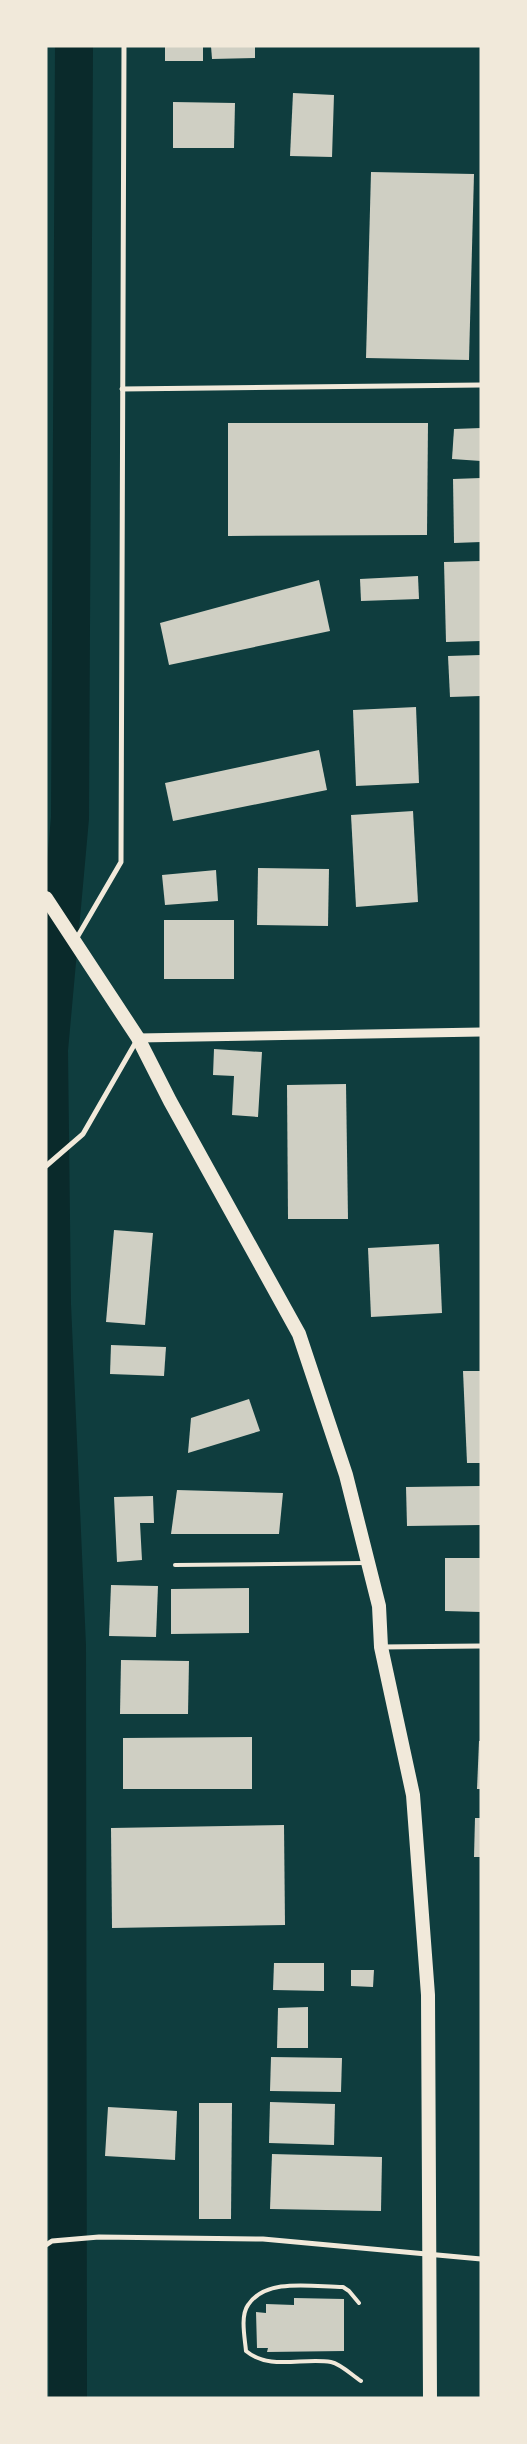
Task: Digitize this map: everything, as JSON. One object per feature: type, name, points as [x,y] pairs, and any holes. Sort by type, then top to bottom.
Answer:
[{"type":"highway","points":[[46,898],[138,1038],[170,1101],[299,1334],[346,1475],[379,1606],[381,1647],[413,1795],[428,1995],[430,2398]]},
{"type":"street","points":[[75,941],[121,862],[124,46]]},
{"type":"street","points":[[122,389],[481,385]]},
{"type":"street","points":[[46,1166],[82,1134],[138,1038],[481,1032]]},
{"type":"street","points":[[381,1647],[481,1646]]},
{"type":"street","points":[[46,2245],[52,2241],[99,2237],[263,2239],[481,2259]]},
{"type":"lane","points":[[175,1565],[368,1563]]},
{"type":"lane","points":[[359,2303],[349,2291],[343,2288],[269,2288],[247,2305],[245,2340],[246,2351],[255,2358],[266,2362],[332,2362],[361,2381]]},
{"type":"building","points":[[165,46],[203,46],[203,61],[165,61]]},
{"type":"building","points":[[211,46],[255,46],[255,58],[212,59]]},
{"type":"building","points":[[293,93],[334,95],[332,157],[290,156]]},
{"type":"building","points":[[173,102],[235,103],[234,148],[173,148]]},
{"type":"building","points":[[371,172],[474,174],[469,360],[366,358]]},
{"type":"building","points":[[228,423],[428,423],[427,535],[228,536]]},
{"type":"building","points":[[481,428],[481,461],[452,459],[454,429]]},
{"type":"building","points":[[481,478],[481,542],[454,543],[453,479]]},
{"type":"building","points":[[481,561],[481,641],[446,642],[444,562]]},
{"type":"building","points":[[418,576],[419,599],[361,601],[360,579]]},
{"type":"building","points":[[319,580],[330,631],[169,665],[160,623]]},
{"type":"building","points":[[481,655],[481,696],[450,697],[448,656]]},
{"type":"building","points":[[416,707],[419,783],[356,786],[353,710]]},
{"type":"building","points":[[319,750],[327,790],[173,821],[165,783]]},
{"type":"building","points":[[413,811],[418,902],[356,907],[351,815]]},
{"type":"building","points":[[258,868],[329,869],[328,926],[257,925]]},
{"type":"building","points":[[216,870],[218,901],[165,905],[162,875]]},
{"type":"building","points":[[164,920],[234,920],[234,979],[164,979]]},
{"type":"building","points":[[214,1049],[262,1052],[258,1117],[232,1115],[234,1076],[213,1075]]},
{"type":"building","points":[[346,1084],[348,1219],[288,1219],[287,1085]]},
{"type":"building","points":[[114,1230],[153,1233],[145,1325],[106,1322]]},
{"type":"building","points":[[439,1244],[442,1313],[371,1317],[368,1248]]},
{"type":"building","points":[[111,1345],[166,1347],[164,1376],[110,1374]]},
{"type":"building","points":[[463,1371],[481,1371],[481,1463],[467,1463]]},
{"type":"building","points":[[249,1399],[260,1431],[188,1453],[191,1418]]},
{"type":"building","points":[[481,1486],[481,1525],[407,1526],[406,1487]]},
{"type":"building","points":[[177,1490],[283,1493],[279,1534],[171,1534]]},
{"type":"building","points":[[153,1496],[154,1523],[140,1523],[142,1560],[117,1562],[114,1497]]},
{"type":"building","points":[[445,1558],[481,1558],[481,1612],[445,1611]]},
{"type":"building","points":[[111,1585],[158,1586],[156,1637],[109,1636]]},
{"type":"building","points":[[249,1588],[249,1633],[171,1634],[171,1589]]},
{"type":"building","points":[[121,1660],[189,1661],[188,1714],[120,1714]]},
{"type":"building","points":[[252,1737],[252,1789],[123,1789],[123,1738]]},
{"type":"building","points":[[479,1741],[481,1741],[481,1789],[477,1789]]},
{"type":"building","points":[[475,1818],[481,1818],[481,1857],[474,1857]]},
{"type":"building","points":[[284,1825],[285,1925],[112,1928],[111,1828]]},
{"type":"building","points":[[274,1963],[324,1963],[324,1991],[273,1990]]},
{"type":"building","points":[[351,1970],[374,1970],[373,1987],[351,1986]]},
{"type":"building","points":[[308,2007],[308,2048],[277,2048],[278,2008]]},
{"type":"building","points":[[271,2057],[342,2058],[341,2092],[270,2091]]},
{"type":"building","points":[[270,2102],[335,2104],[334,2145],[269,2143]]},
{"type":"building","points":[[199,2103],[232,2103],[231,2219],[199,2219]]},
{"type":"building","points":[[108,2107],[177,2111],[175,2160],[105,2156]]},
{"type":"building","points":[[272,2154],[382,2157],[381,2211],[270,2209]]},
{"type":"building","points":[[294,2298],[344,2299],[344,2351],[267,2352],[268,2348],[257,2348],[256,2312],[266,2313],[266,2304],[294,2305]]},
{"type":"waterway","points":[[68,2398],[67,1646],[52,1304],[49,1050],[70,818],[74,46]]},
{"type":"waterway","points":[[46,1231],[51,1226]]},
{"type":"waterway","points":[[46,1925],[52,1610]]}]
